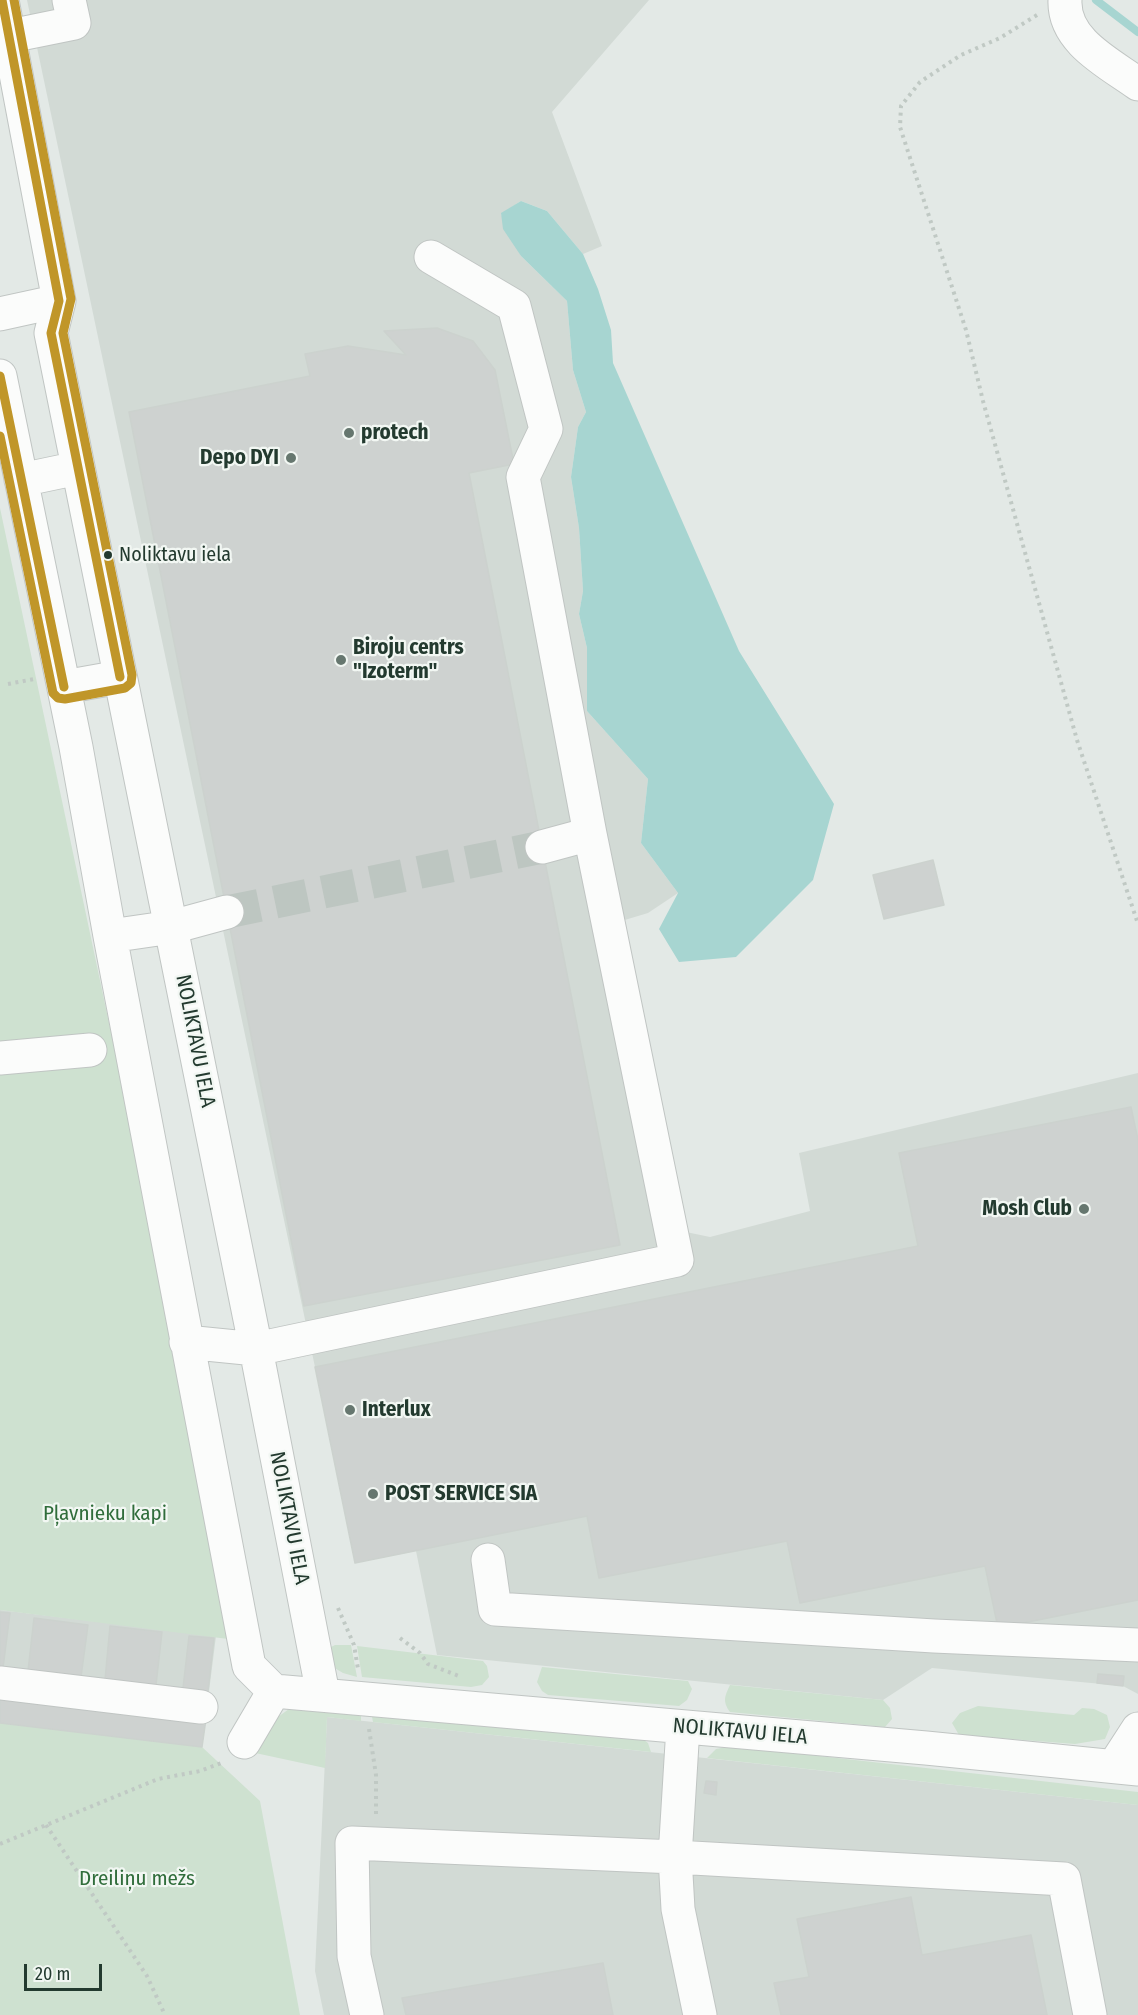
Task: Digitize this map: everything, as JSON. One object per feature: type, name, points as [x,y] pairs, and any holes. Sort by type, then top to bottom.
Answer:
[{"type":"street","name":"NOLIKTAVU IELA","points":[[2,0],[5,37],[59,301],[51,333],[172,927],[323,1694]]},
{"type":"street","points":[[5,37],[74,23],[69,0]]},
{"type":"street","points":[[1056,5],[1067,20],[1072,32],[1090,49],[1138,84]]},
{"type":"street","points":[[186,1342],[256,1349],[677,1260],[590,834],[523,477],[546,429],[514,306],[431,257]]},
{"type":"street","points":[[0,314],[59,301]]},
{"type":"street","points":[[0,376],[64,687],[249,1666],[274,1691],[244,1742]]},
{"type":"street","points":[[21,480],[78,468]]},
{"type":"street","points":[[64,687],[120,677]]},
{"type":"street","points":[[542,847],[590,834]]},
{"type":"street","points":[[110,936],[172,927],[227,912]]},
{"type":"street","points":[[0,1058],[90,1050]]},
{"type":"street","points":[[488,1560],[495,1609],[934,1636],[1138,1645]]},
{"type":"street","points":[[0,1683],[201,1707]]},
{"type":"street","name":"NOLIKTAVU IELA","points":[[274,1691],[1126,1768],[1138,1730]]},
{"type":"street","points":[[683,1727],[675,1857],[678,1909],[700,2015]]},
{"type":"street","points":[[367,2015],[354,1956],[352,1843],[675,1857],[1064,1879],[1090,2015]]},
{"type":"path","points":[[1056,5],[1000,38],[961,55],[920,82],[901,106],[900,128],[966,330],[983,401],[1077,740],[1138,924]]},
{"type":"path","points":[[336,1603],[354,1645],[376,1775],[376,1844]]},
{"type":"path","points":[[400,1638],[420,1653],[428,1664],[460,1677]]},
{"type":"path","points":[[0,1844],[158,1779],[200,1771],[225,1761],[244,1742]]},
{"type":"path","points":[[46,1825],[147,1976],[165,2015]]},
{"type":"shaded area","points":[[27,0],[649,0],[552,112],[602,246],[583,254],[547,211],[521,201],[501,214],[521,256],[567,301],[573,370],[586,412],[578,427],[571,477],[579,528],[583,591],[579,614],[587,648],[587,711],[648,779],[641,843],[678,893],[648,913],[618,922],[686,1232],[710,1237],[810,1211],[799,1153],[1138,1073],[1138,1694],[1123,1686],[932,1668],[883,1700],[437,1655],[416,1551],[355,1563]]},
{"type":"shaded area","points":[[0,1610],[216,1636],[202,1747],[0,1723]]},
{"type":"shaded area","points":[[327,1717],[1138,1805],[1138,2015],[324,2015],[315,1971]]},
{"type":"green space","name":"Pļavnieku kapi","points":[[0,508],[225,1571],[236,1640],[0,1610]]},
{"type":"green space","points":[[335,1645],[351,1645],[357,1677],[333,1667],[329,1648]]},
{"type":"green space","points":[[357,1646],[483,1661],[487,1666],[489,1677],[482,1685],[471,1687],[362,1677]]},
{"type":"green space","points":[[542,1667],[688,1681],[692,1689],[687,1700],[679,1706],[548,1695],[542,1691],[537,1682]]},
{"type":"green space","points":[[730,1685],[883,1700],[890,1708],[892,1719],[885,1727],[730,1712],[725,1698]]},
{"type":"green space","points":[[978,1706],[1074,1715],[1082,1708],[1094,1709],[1107,1715],[1110,1727],[1105,1739],[1075,1744],[959,1735],[952,1723],[960,1713]]},
{"type":"green space","points":[[289,1709],[361,1712],[361,1721],[327,1717],[325,1768],[246,1751],[271,1722]]},
{"type":"green space","points":[[371,1712],[637,1735],[648,1743],[651,1752],[373,1722]]},
{"type":"green space","name":"Dreiliņu mežs","points":[[0,1723],[202,1747],[260,1801],[300,2015],[0,2015]]},
{"type":"green space","points":[[731,1746],[1138,1792],[1138,1805],[707,1758],[716,1749]]},
{"type":"water","points":[[521,201],[547,211],[583,254],[598,289],[611,330],[613,363],[739,651],[834,804],[813,880],[736,957],[679,962],[659,929],[678,893],[641,843],[648,779],[587,711],[587,648],[579,614],[583,591],[579,528],[571,477],[578,427],[586,412],[573,370],[567,301],[521,256],[503,229],[501,213]]},
{"type":"building","name":"Biroju centrs \"Izoterm\"","points":[[437,328],[473,341],[495,370],[514,464],[469,473],[620,1245],[304,1306],[129,412],[310,376],[305,354],[348,346],[406,355],[384,331]]},
{"type":"building","points":[[933,860],[944,905],[884,919],[873,875]]},
{"type":"building","points":[[1131,1107],[1138,1140],[1138,1600],[998,1628],[985,1566],[800,1603],[787,1541],[599,1578],[587,1516],[355,1563],[315,1367],[918,1246],[899,1153]]},
{"type":"building","points":[[0,1612],[10,1613],[3,1668],[0,1667]]},
{"type":"building","points":[[34,1618],[88,1625],[81,1677],[28,1671]]},
{"type":"building","points":[[110,1626],[162,1632],[156,1685],[105,1680]]},
{"type":"building","points":[[189,1636],[214,1638],[208,1691],[183,1688]]},
{"type":"building","points":[[1098,1674],[1124,1676],[1123,1686],[1097,1683]]},
{"type":"building","points":[[0,1689],[207,1712],[202,1747],[0,1723]]},
{"type":"building","points":[[706,1781],[717,1782],[716,1795],[704,1793]]},
{"type":"building","points":[[911,1897],[922,1955],[1031,1935],[1047,2015],[781,2015],[774,1983],[809,1977],[797,1919]]},
{"type":"building","points":[[603,1963],[613,2015],[406,2015],[402,1998]]},
{"type":"waterway","points":[[1096,0],[1138,32]]},
{"type":"tunnel","points":[[227,912],[542,847]]},
{"type":"transit line","points":[[2,0],[59,301],[51,333],[120,677]]},
{"type":"transit line","points":[[0,436],[53,693],[58,698],[65,699],[125,688],[131,683],[132,675],[63,333],[71,299],[14,0]]},
{"type":"transit line","points":[[0,376],[64,687]]},
{"type":"place","name":"protech","points":[[349,433]]},
{"type":"place","name":"Depo DYI","points":[[291,458]]},
{"type":"place","name":"Noliktavu iela","points":[[108,555]]},
{"type":"place","name":"Biroju centrs \"Izoterm\"","points":[[341,660]]},
{"type":"place","name":"Mosh Club","points":[[1084,1209]]},
{"type":"place","name":"Interlux","points":[[350,1410]]},
{"type":"place","name":"POST SERVICE SIA","points":[[373,1494]]}]
